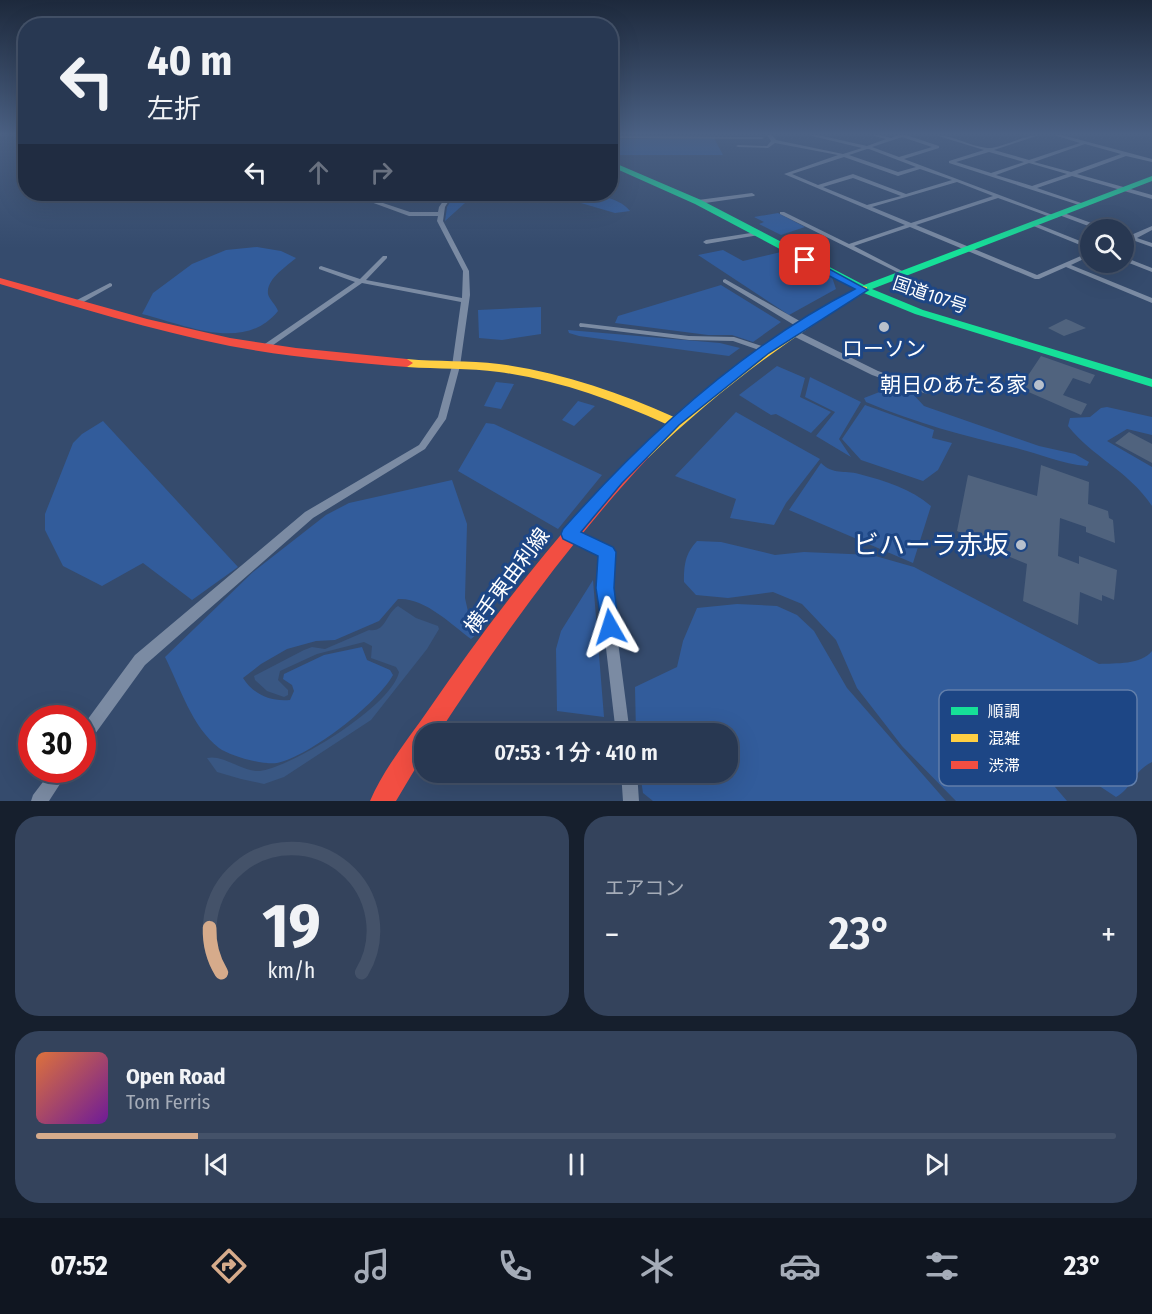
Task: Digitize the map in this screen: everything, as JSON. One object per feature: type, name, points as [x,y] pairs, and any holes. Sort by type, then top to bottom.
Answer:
[{"type":"main road","name":"国道107号","points":[[631,172],[698,202],[863,290],[919,312],[1152,383]]},
{"type":"main road","name":"横手東由利線","points":[[432,723],[504,618],[569,534],[616,479],[674,422],[765,350],[863,290],[1152,178]]},
{"type":"main road","points":[[0,281],[207,337],[263,348],[351,360],[502,368],[572,383],[610,394],[674,422]]},
{"type":"main road","name":"横手東由利線","points":[[382,801],[414,751]]},
{"type":"street","points":[[793,172],[788,174],[1037,278],[1080,259]]},
{"type":"street","points":[[934,172],[1080,222]]},
{"type":"street","points":[[982,172],[1084,205]]},
{"type":"street","points":[[990,175],[998,172]]},
{"type":"street","points":[[1069,172],[1152,197]]},
{"type":"street","points":[[1033,189],[1078,172]]},
{"type":"street","points":[[817,187],[853,176],[907,196]]},
{"type":"street","points":[[868,207],[956,181]]},
{"type":"street","points":[[698,202],[752,195]]},
{"type":"street","points":[[849,246],[909,224],[999,196]]},
{"type":"street","points":[[372,201],[409,214],[441,214]]},
{"type":"street","points":[[96,721],[140,660],[217,592],[309,515],[422,447],[443,417],[456,366],[465,301],[466,271],[440,221],[447,201]]},
{"type":"street","points":[[782,213],[905,273]]},
{"type":"street","points":[[1033,224],[1080,242]]},
{"type":"street","points":[[1134,237],[1152,228]]},
{"type":"street","points":[[706,242],[756,234]]},
{"type":"street","points":[[1134,239],[1152,245]]},
{"type":"street","points":[[263,348],[362,281],[385,257]]},
{"type":"street","points":[[1134,263],[1152,270]]},
{"type":"street","points":[[1066,265],[1152,301]]},
{"type":"street","points":[[321,268],[362,281],[465,301]]},
{"type":"street","points":[[725,281],[797,329],[875,373],[927,392]]},
{"type":"street","points":[[77,302],[110,285]]},
{"type":"street","points":[[583,325],[689,338],[734,339],[765,350]]},
{"type":"street","points":[[569,534],[607,552],[605,588],[622,723]]},
{"type":"street","points":[[39,801],[52,783]]},
{"type":"street","points":[[629,783],[631,801]]},
{"type":"shaded area","points":[[451,201],[467,201],[445,221],[447,207]]},
{"type":"shaded area","points":[[574,201],[616,201],[630,211],[615,213]]},
{"type":"shaded area","points":[[778,213],[805,227],[781,235],[759,224],[764,222],[754,217]]},
{"type":"shaded area","points":[[257,247],[281,251],[296,258],[270,283],[268,294],[278,311],[264,324],[249,331],[214,332],[142,314],[153,293],[192,264],[226,250]]},
{"type":"shaded area","points":[[723,250],[743,261],[781,252],[832,277],[836,289],[789,315],[698,255]]},
{"type":"shaded area","points":[[721,285],[781,322],[753,342],[732,335],[708,335],[615,323],[618,316]]},
{"type":"shaded area","points":[[541,307],[541,334],[502,340],[479,338],[478,310]]},
{"type":"shaded area","points":[[568,330],[720,343],[740,348],[729,356],[579,336],[569,333]]},
{"type":"shaded area","points":[[777,366],[805,378],[800,397],[831,412],[811,433],[776,414],[771,415],[739,395]]},
{"type":"shaded area","points":[[810,377],[861,402],[839,439],[851,457],[816,436],[835,412],[805,397]]},
{"type":"shaded area","points":[[496,382],[514,384],[501,409],[484,406]]},
{"type":"shaded area","points":[[895,386],[912,393],[924,406],[1039,446],[1075,454],[1089,462],[1087,466],[1069,463],[978,439],[884,410],[866,402],[864,398]]},
{"type":"shaded area","points":[[578,401],[595,406],[574,426],[562,420]]},
{"type":"shaded area","points":[[865,405],[934,430],[932,438],[952,443],[938,470],[923,481],[861,460],[842,439]]},
{"type":"shaded area","points":[[1107,407],[1152,417],[1152,435],[1127,429],[1107,441],[1152,467],[1152,506],[1132,482],[1088,447],[1068,426],[1070,418],[1090,417],[1101,408]]},
{"type":"shaded area","points":[[736,412],[820,459],[786,503],[774,525],[730,518],[736,499],[675,476]]},
{"type":"shaded area","points":[[103,421],[238,567],[192,600],[143,563],[102,586],[63,566],[45,530],[45,514],[73,443],[82,434]]},
{"type":"shaded area","points":[[486,423],[494,424],[602,475],[558,529],[458,471]]},
{"type":"shaded area","points":[[821,463],[834,471],[859,474],[898,486],[931,506],[913,563],[789,510]]},
{"type":"shaded area","points":[[452,480],[467,524],[465,598],[469,616],[482,630],[471,639],[446,619],[418,602],[398,599],[379,621],[335,640],[316,641],[287,649],[243,678],[263,696],[276,700],[290,700],[294,691],[292,685],[283,679],[284,674],[324,655],[362,647],[367,660],[390,670],[393,675],[385,687],[358,714],[324,740],[277,763],[246,759],[219,748],[194,718],[165,657],[253,572],[326,515],[349,503]]},
{"type":"shaded area","points":[[697,541],[721,542],[775,555],[804,552],[872,555],[914,567],[1099,664],[1135,661],[1152,651],[1152,762],[1137,775],[1137,690],[939,690],[939,784],[902,746],[857,688],[836,640],[802,604],[773,592],[728,598],[696,595],[684,582],[685,565]]},
{"type":"shaded area","points":[[593,580],[604,717],[557,711],[556,649],[561,631]]},
{"type":"shaded area","points":[[737,604],[777,606],[797,615],[814,631],[847,688],[946,801],[653,801],[643,793],[642,783],[738,783],[738,723],[636,723],[635,687],[677,667],[683,641],[697,608]]},
{"type":"shaded area","points":[[398,606],[416,618],[438,626],[439,629],[427,649],[371,720],[284,777],[264,784],[217,772],[207,758],[220,758],[253,771],[275,767],[294,759],[339,733],[379,701],[392,686],[399,672],[396,667],[371,658],[372,646],[364,642],[317,654],[280,671],[278,680],[288,690],[288,695],[284,697],[267,691],[255,680],[254,676],[304,650],[312,647],[325,649],[369,630],[375,630],[382,626]]},
{"type":"shaded area","points":[[941,786],[1054,786],[1067,801],[956,801]]},
{"type":"shaded area","points":[[1099,786],[1128,786],[1116,797]]},
{"type":"building","points":[[922,284],[933,290],[913,298],[902,292]]},
{"type":"building","points":[[1066,319],[1086,328],[1064,336],[1048,328]]},
{"type":"building","name":"朝日のあたる家","points":[[1041,356],[1095,375],[1090,384],[1073,378],[1063,395],[1087,404],[1081,415],[1024,390],[1025,388],[1021,386]]},
{"type":"building","points":[[1129,432],[1152,444],[1152,463],[1115,443]]},
{"type":"building","name":"ビハーラ赤坂","points":[[1041,465],[1089,482],[1088,504],[1108,511],[1109,518],[1113,520],[1115,543],[1086,532],[1086,527],[1060,518],[1058,556],[1079,564],[1079,556],[1117,570],[1114,600],[1102,595],[1102,601],[1080,592],[1078,625],[1023,601],[1027,564],[983,546],[984,542],[957,531],[968,475],[1037,496]]},
{"type":"traffic: fast","points":[[631,172],[698,202],[863,289],[919,312],[1152,383]]},
{"type":"traffic: fast","points":[[863,289],[1152,178]]},
{"type":"traffic: slow","points":[[643,454],[694,407],[747,364],[863,289]]},
{"type":"traffic: slow","points":[[407,363],[488,367],[544,376],[610,396],[674,422]]},
{"type":"traffic: jam","points":[[0,281],[143,322],[230,342],[296,352],[407,363]]},
{"type":"traffic: jam","points":[[432,723],[500,624],[554,554],[612,486],[643,454]]},
{"type":"traffic: jam","points":[[382,801],[414,750]]},
{"type":"place","name":"ローソン","points":[[884,327]]},
{"type":"place","name":"朝日のあたる家","points":[[1039,385]]},
{"type":"place","name":"ビハーラ赤坂","points":[[1021,545]]},
{"type":"route","points":[[610,627],[605,588],[607,552],[569,534],[616,479],[674,422],[765,350],[835,304],[863,290],[805,260]]}]
